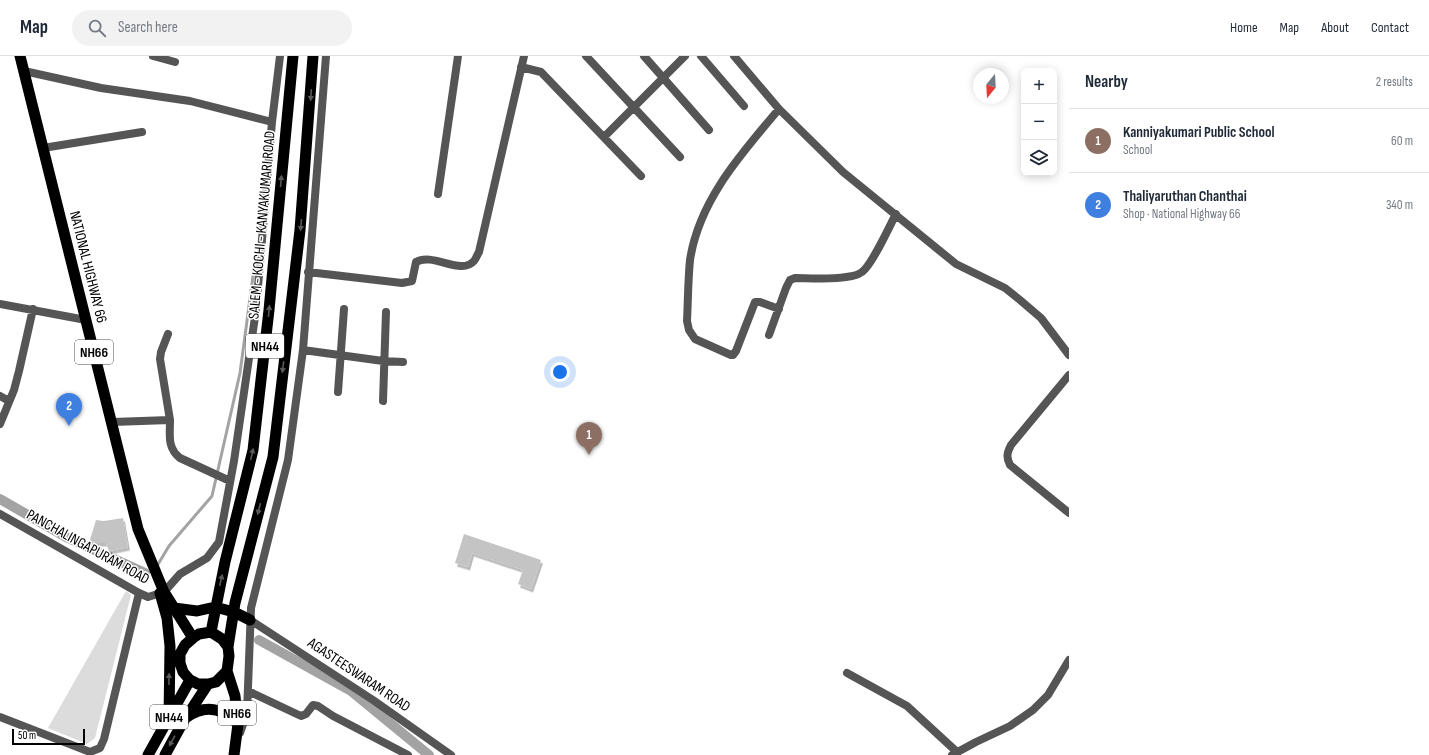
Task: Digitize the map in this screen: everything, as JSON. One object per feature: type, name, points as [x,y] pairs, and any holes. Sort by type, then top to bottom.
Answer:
[{"type":"highway","name":"NATIONAL HIGHWAY 66","points":[[20,56],[138,529],[162,592],[193,638]]},
{"type":"highway","name":"SALEM - KOCHI - KANYAKUMARI ROAD","points":[[210,632],[253,450],[269,310],[293,56]]},
{"type":"highway","name":"NH44","points":[[165,755],[208,684],[216,682],[227,671],[229,656],[228,646],[234,612],[273,457],[300,230],[314,56]]},
{"type":"highway","points":[[162,592],[170,646],[168,718]]},
{"type":"highway","points":[[174,608],[197,611],[216,607],[234,612],[250,620]]},
{"type":"highway","points":[[208,684],[198,684],[190,680],[183,672],[180,663],[180,654],[185,645],[193,638],[199,634],[210,632],[222,639],[228,646]]},
{"type":"highway","name":"NH66","points":[[227,671],[235,696],[238,724],[234,752]]},
{"type":"highway","name":"NH44","points":[[148,755],[190,680]]},
{"type":"highway","points":[[186,719],[194,713],[215,709],[223,711],[231,716],[238,724]]},
{"type":"street","points":[[153,56],[176,62]]},
{"type":"street","points":[[162,592],[180,574],[207,558],[219,542],[230,481],[256,310],[272,122],[280,56]]},
{"type":"street","points":[[234,752],[247,713],[251,608],[288,460],[303,350],[326,56]]},
{"type":"street","points":[[438,194],[458,56]]},
{"type":"street","points":[[308,272],[402,283],[412,281],[416,262],[420,260],[430,260],[459,266],[468,266],[474,261],[479,252],[524,56]]},
{"type":"street","points":[[586,56],[680,157]]},
{"type":"street","points":[[644,56],[709,130]]},
{"type":"street","points":[[604,137],[685,56]]},
{"type":"street","points":[[701,56],[744,106]]},
{"type":"street","points":[[734,56],[779,109],[843,172],[956,264],[1005,288],[1020,300],[1041,318],[1069,355]]},
{"type":"street","points":[[521,67],[541,72],[641,176]]},
{"type":"street","points":[[24,71],[101,88],[190,101],[272,122]]},
{"type":"street","points":[[779,109],[732,166],[716,190],[706,210],[694,243],[690,260],[687,321],[689,330],[695,339],[733,355],[736,351],[755,302],[760,302],[779,309]]},
{"type":"street","points":[[43,148],[142,132]]},
{"type":"street","points":[[770,335],[790,280],[795,278],[851,277],[862,272],[869,264],[896,214]]},
{"type":"street","points":[[0,304],[86,320]]},
{"type":"street","points":[[0,424],[19,370],[33,309]]},
{"type":"street","points":[[338,392],[344,309]]},
{"type":"street","points":[[383,401],[383,361],[386,312]]},
{"type":"street","points":[[168,334],[160,359],[170,420],[170,446],[174,453],[180,458],[230,481]]},
{"type":"street","points":[[303,350],[340,356],[403,362]]},
{"type":"street","points":[[1069,375],[1011,445],[1007,452],[1007,458],[1010,465],[1069,513]]},
{"type":"street","points":[[0,396],[9,401]]},
{"type":"street","points":[[112,422],[170,420]]},
{"type":"street","name":"PANCHALINGAPURAM ROAD","points":[[0,514],[139,593],[148,597],[162,592]]},
{"type":"street","points":[[0,717],[90,752],[100,748],[104,739],[139,593]]},
{"type":"street","name":"AGASTEESWARAM ROAD","points":[[250,620],[373,700],[451,755]]},
{"type":"street","points":[[847,673],[907,706],[955,754],[1010,726],[1033,710],[1048,695],[1069,660]]},
{"type":"street","points":[[248,691],[301,716],[306,714],[313,705],[318,706],[333,716],[408,755]]},
{"type":"shaded area","points":[[126,591],[131,595],[95,738],[87,744],[48,728]]},
{"type":"building","points":[[123,518],[128,547],[109,551],[106,543],[89,543],[96,520],[104,521]]},
{"type":"building","points":[[464,534],[541,560],[531,589],[518,584],[523,570],[472,553],[468,567],[455,563]]},
{"type":"waterway","points":[[157,566],[169,546],[212,496],[240,373],[253,276]]},
{"type":"waterway","points":[[0,499],[66,537],[145,573]]},
{"type":"waterway","points":[[259,640],[351,691],[429,755]]},
{"type":"place","name":"Thaliyaruthan Chanthai","points":[[69,426]]},
{"type":"place","name":"Kanniyakumari Public School","points":[[589,455]]}]
